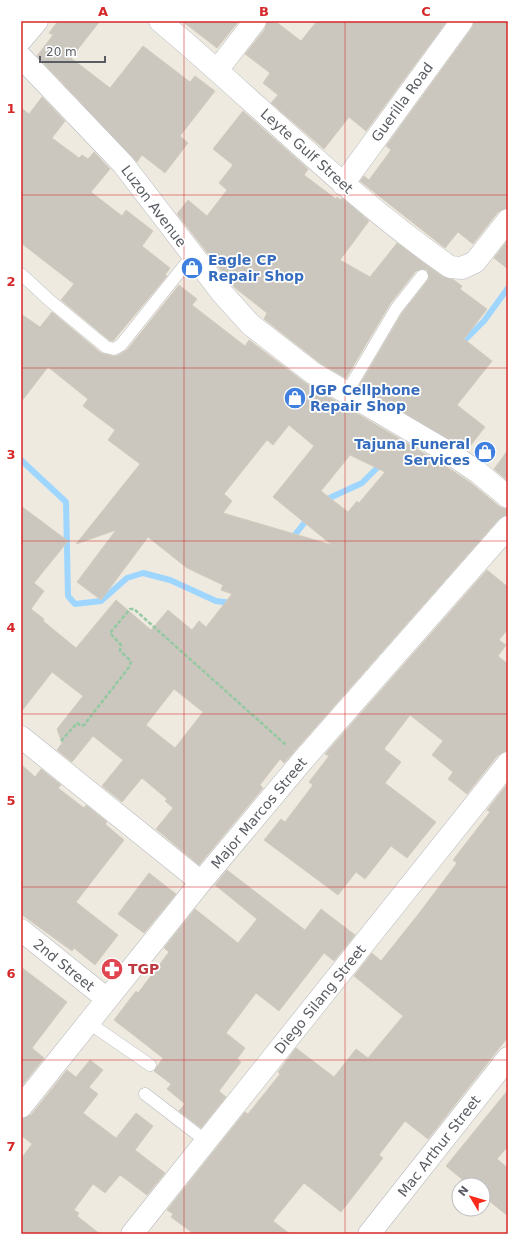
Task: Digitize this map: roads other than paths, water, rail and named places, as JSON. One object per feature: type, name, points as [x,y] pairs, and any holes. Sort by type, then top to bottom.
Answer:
[{"type":"street","points":[[21,40],[36,21]]},
{"type":"street","name":"Leyte Gulf Street","points":[[160,21],[218,69],[343,184],[450,267],[462,268],[475,262],[508,220]]},
{"type":"street","points":[[218,69],[255,21]]},
{"type":"street","name":"Guerilla Road","points":[[343,184],[462,21]]},
{"type":"street","name":"Luzon Avenue","points":[[21,57],[123,164],[192,256],[222,293],[251,325],[292,358],[451,454],[479,473],[508,497]]},
{"type":"street","name":"Major Marcos Street","points":[[21,1107],[201,882],[303,760],[508,527]]},
{"type":"street","points":[[21,738],[201,882]]},
{"type":"street","name":"Diego Silang Street","points":[[132,1234],[508,763]]},
{"type":"street","name":"2nd Street","points":[[21,930],[108,1000]]},
{"type":"street","name":"Mac Arthur Street","points":[[369,1234],[508,1058]]},
{"type":"lane","points":[[21,274],[49,300],[106,347],[114,349],[121,345],[192,256]]},
{"type":"lane","points":[[347,392],[396,309],[422,276]]},
{"type":"lane","points":[[89,1023],[150,1065]]},
{"type":"lane","points":[[145,1094],[206,1141]]},
{"type":"waterway","points":[[460,345],[484,321],[508,288]]},
{"type":"waterway","points":[[21,460],[66,502],[68,596],[75,604],[101,601],[127,578],[143,573],[170,580],[216,601],[232,603]]},
{"type":"waterway","points":[[323,501],[362,483],[382,463]]},
{"type":"waterway","points":[[290,541],[309,517]]},
{"type":"place","name":"Eagle CP Repair Shop","points":[[192,268]]},
{"type":"place","name":"JGP Cellphone Repair Shop","points":[[295,398]]},
{"type":"place","name":"Tajuna Funeral Services","points":[[485,452]]},
{"type":"place","name":"TGP","points":[[112,969]]}]
